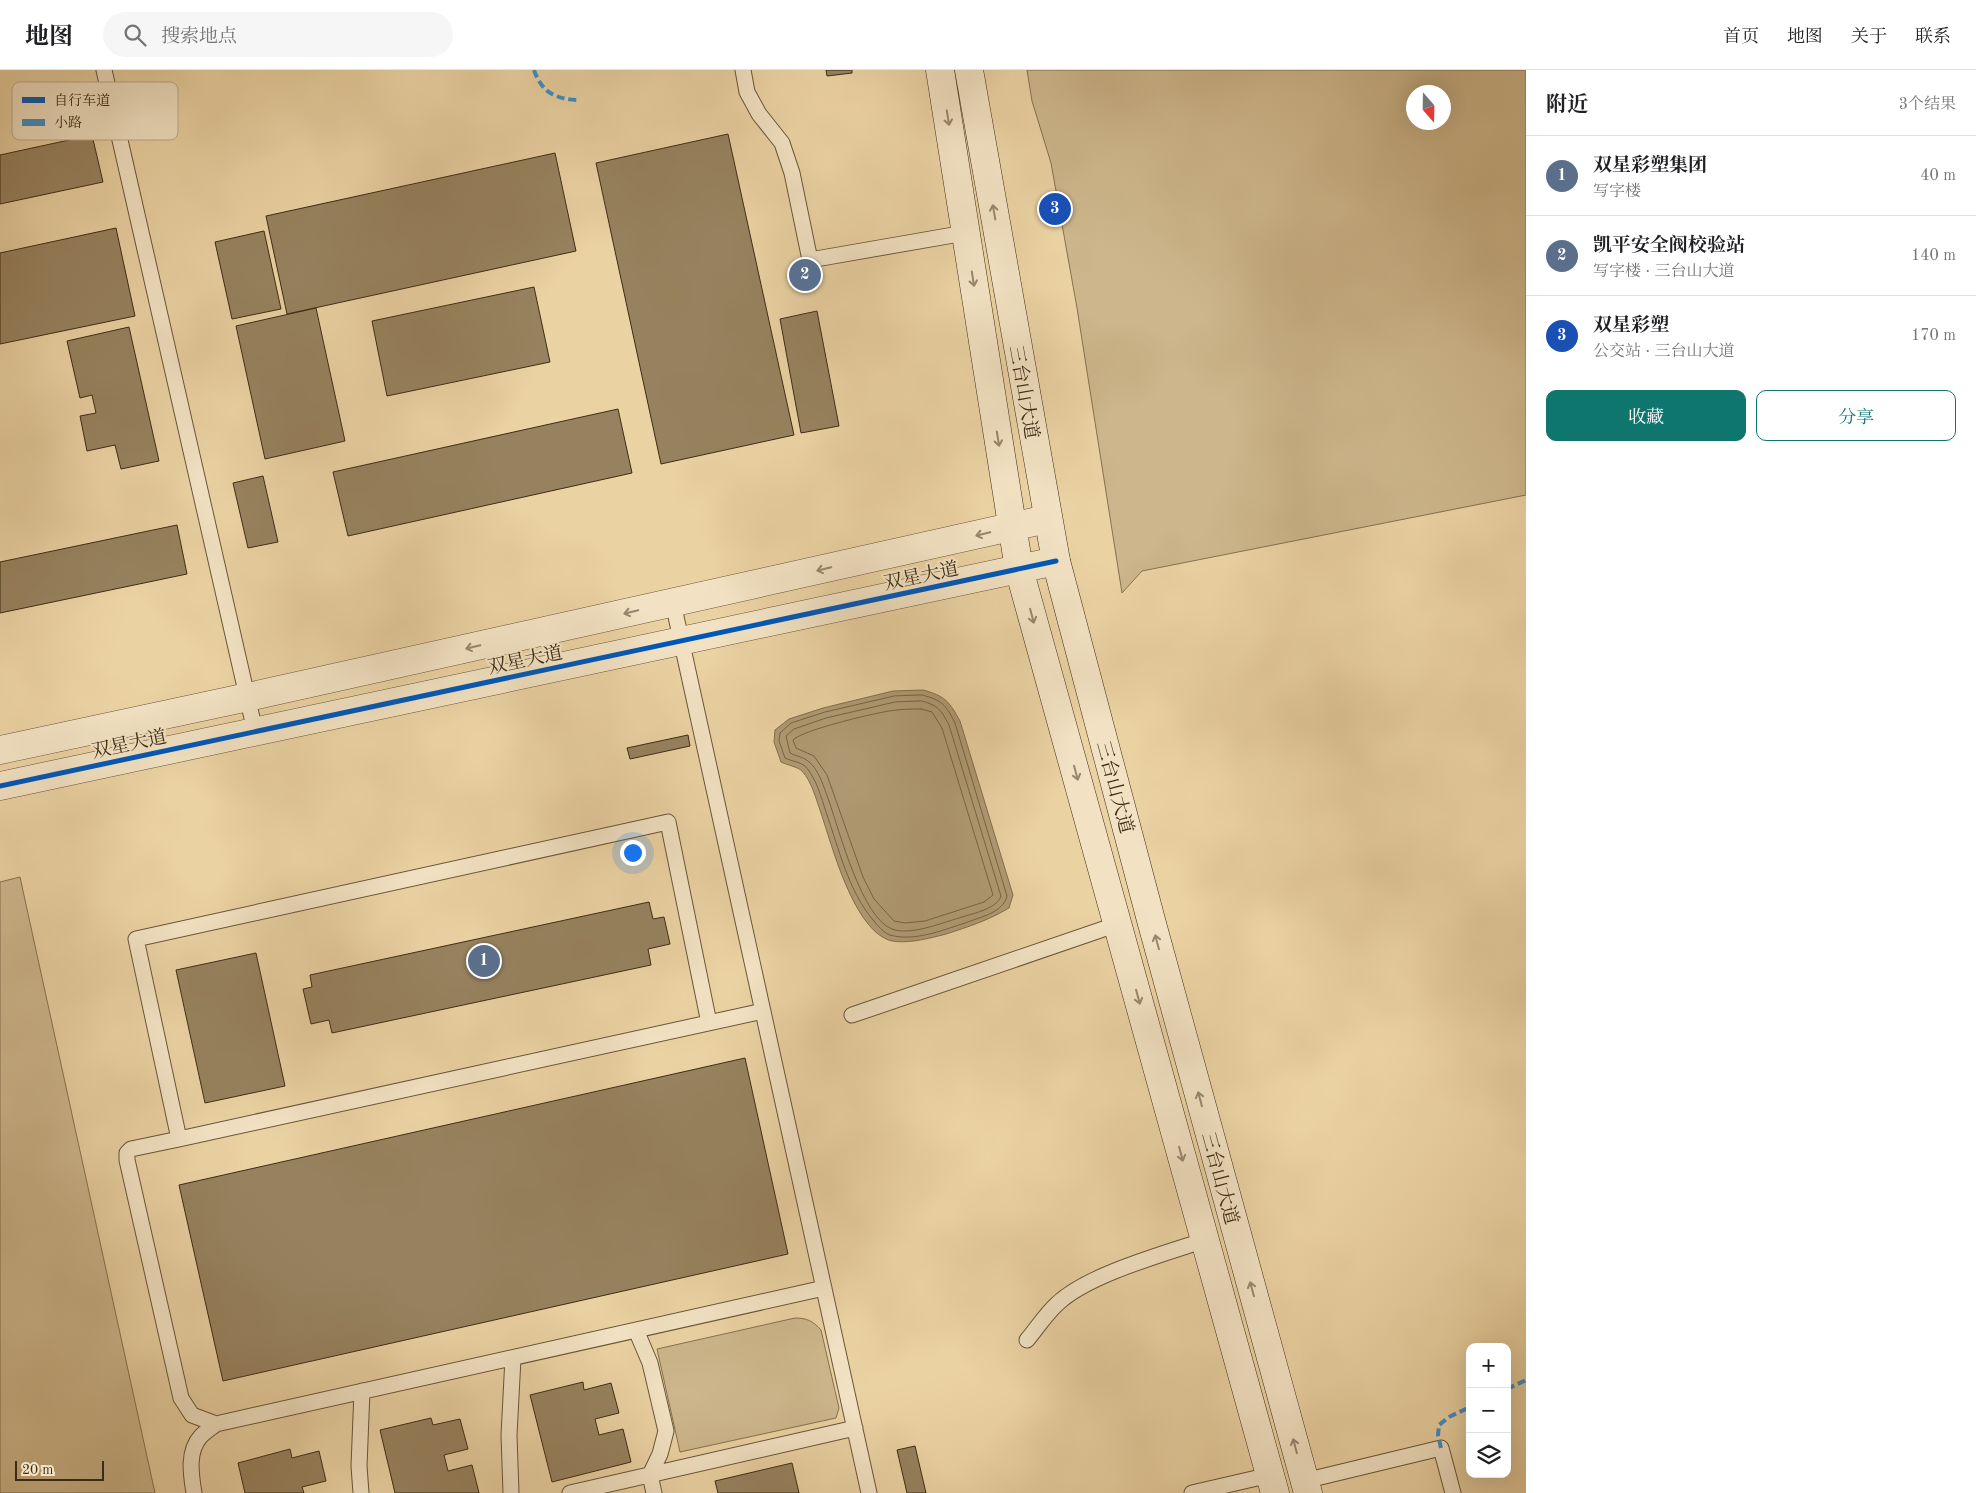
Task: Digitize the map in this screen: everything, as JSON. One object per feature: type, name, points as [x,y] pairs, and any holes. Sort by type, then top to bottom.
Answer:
[{"type":"main road","name":"三台山大道","points":[[940,70],[1019,569],[1272,1484]]},
{"type":"main road","name":"三台山大道","points":[[969,70],[1047,519],[1056,561],[1151,920],[1306,1487]]},
{"type":"main road","name":"双星大道","points":[[0,750],[248,698],[1047,519]]},
{"type":"main road","name":"双星大道","points":[[0,786],[1056,561]]},
{"type":"lane","points":[[743,70],[747,92],[759,114],[782,143],[792,173],[810,260],[966,233]]},
{"type":"lane","points":[[120,140],[255,731]]},
{"type":"lane","points":[[673,603],[869,1493]]},
{"type":"lane","points":[[178,1139],[136,939],[668,822],[709,1023]]},
{"type":"lane","points":[[852,1015],[1118,924]]},
{"type":"lane","points":[[216,1424],[192,1414],[181,1398],[127,1160],[127,1153],[131,1149],[763,1011]]},
{"type":"lane","points":[[1028,1340],[1056,1304],[1079,1288],[1116,1272],[1205,1240]]},
{"type":"lane","points":[[194,1493],[190,1474],[192,1455],[199,1438],[216,1424],[824,1288]]},
{"type":"lane","points":[[636,1330],[650,1363],[666,1431],[660,1454],[650,1475],[654,1493]]},
{"type":"lane","points":[[511,1493],[509,1435],[513,1358]]},
{"type":"lane","points":[[360,1493],[359,1441],[362,1391]]},
{"type":"lane","points":[[570,1493],[855,1428]]},
{"type":"lane","points":[[1306,1487],[1441,1448],[1453,1493]]},
{"type":"lane","points":[[1192,1493],[1272,1484]]},
{"type":"shaded area","points":[[1027,70],[1526,70],[1526,495],[1142,571],[1122,593],[1077,308],[1051,163],[1032,101]]},
{"type":"shaded area","points":[[20,877],[155,1493],[0,1493],[0,882]]},
{"type":"shaded area","points":[[795,1318],[810,1321],[821,1330],[839,1408],[836,1418],[680,1452],[657,1349]]},
{"type":"water","points":[[923,690],[946,700],[960,721],[1013,895],[1009,908],[978,923],[946,934],[900,942],[886,939],[874,930],[853,901],[837,863],[811,785],[802,771],[781,762],[774,742],[775,730],[789,719],[823,708],[893,691]]},
{"type":"building","points":[[826,70],[852,70],[852,73],[827,76]]},
{"type":"building","points":[[728,134],[794,435],[661,464],[596,163]]},
{"type":"building","points":[[69,140],[93,140],[103,182],[0,204],[0,155]]},
{"type":"building","points":[[555,153],[576,251],[287,314],[266,216]]},
{"type":"building","points":[[116,228],[135,316],[0,344],[0,253]]},
{"type":"building","points":[[264,231],[281,309],[232,319],[215,242]]},
{"type":"building","points":[[534,287],[550,362],[387,396],[372,321]]},
{"type":"building","points":[[316,308],[345,441],[265,459],[236,326]]},
{"type":"building","points":[[817,311],[839,426],[801,433],[780,319]]},
{"type":"building","points":[[129,327],[159,461],[121,469],[115,445],[87,451],[80,416],[96,413],[92,395],[80,398],[67,341]]},
{"type":"building","points":[[618,409],[632,473],[348,536],[333,472]]},
{"type":"building","points":[[263,476],[278,542],[248,548],[233,483]]},
{"type":"building","points":[[177,525],[187,574],[0,613],[0,562]]},
{"type":"building","points":[[688,735],[690,746],[630,759],[627,748]]},
{"type":"building","points":[[649,902],[653,919],[664,917],[670,944],[648,949],[651,965],[332,1033],[329,1020],[311,1024],[303,989],[312,987],[310,975]]},
{"type":"building","points":[[256,953],[285,1086],[205,1103],[176,970]]},
{"type":"building","points":[[745,1058],[788,1254],[223,1381],[179,1185]]},
{"type":"building","points":[[583,1382],[584,1390],[611,1383],[619,1413],[595,1419],[599,1435],[623,1429],[631,1462],[552,1482],[530,1395]]},
{"type":"building","points":[[431,1418],[433,1425],[460,1419],[468,1449],[444,1455],[448,1471],[472,1465],[479,1493],[395,1493],[380,1430]]},
{"type":"building","points":[[915,1446],[926,1493],[907,1493],[897,1450]]},
{"type":"building","points":[[290,1449],[292,1458],[319,1451],[326,1481],[302,1487],[304,1493],[245,1493],[238,1463]]},
{"type":"building","points":[[792,1463],[799,1493],[718,1493],[715,1481]]},
{"type":"marked path","points":[[534,70],[541,84],[551,93],[563,98],[578,100]]},
{"type":"marked path","points":[[1509,1388],[1526,1380]]},
{"type":"marked path","points":[[1441,1448],[1438,1435],[1439,1425],[1449,1417],[1466,1409]]},
{"type":"cycle path","points":[[0,786],[1056,561]]},
{"type":"place","name":"双星彩塑","points":[[1055,209]]},
{"type":"place","name":"凯平安全阀校验站","points":[[805,275]]},
{"type":"place","name":"双星彩塑集团","points":[[484,961]]}]
